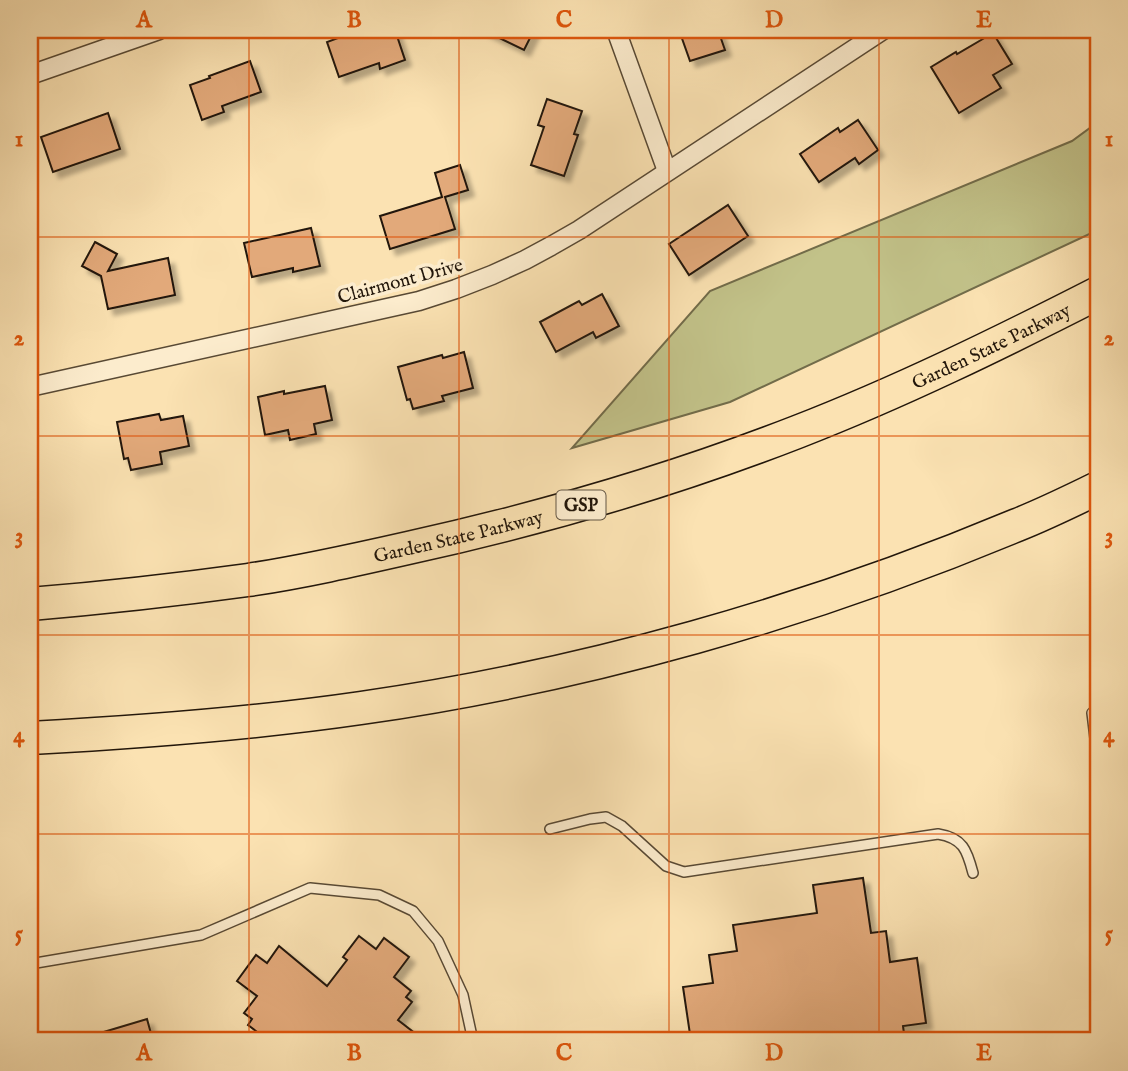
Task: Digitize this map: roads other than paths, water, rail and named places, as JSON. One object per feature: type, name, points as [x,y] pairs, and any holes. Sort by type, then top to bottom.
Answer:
[{"type":"highway","name":"Garden State Parkway","points":[[30,604],[139,594],[251,579],[445,540],[582,505],[797,432],[1003,342],[1098,293]]},
{"type":"highway","points":[[30,738],[135,732],[362,708],[586,665],[804,604],[1018,525],[1098,488]]},
{"type":"street","points":[[30,75],[159,30]]},
{"type":"street","points":[[616,30],[667,170]]},
{"type":"street","name":"Clairmont Drive","points":[[30,387],[419,301],[514,265],[579,230],[883,30]]},
{"type":"lane","points":[[1098,712],[1092,713],[1098,763]]},
{"type":"lane","points":[[550,829],[606,817],[621,826],[666,866],[684,872],[938,834],[951,836],[962,844],[970,859],[973,873]]},
{"type":"lane","points":[[30,964],[201,934],[310,888],[379,895],[413,911],[438,941],[463,995],[474,1041]]}]
